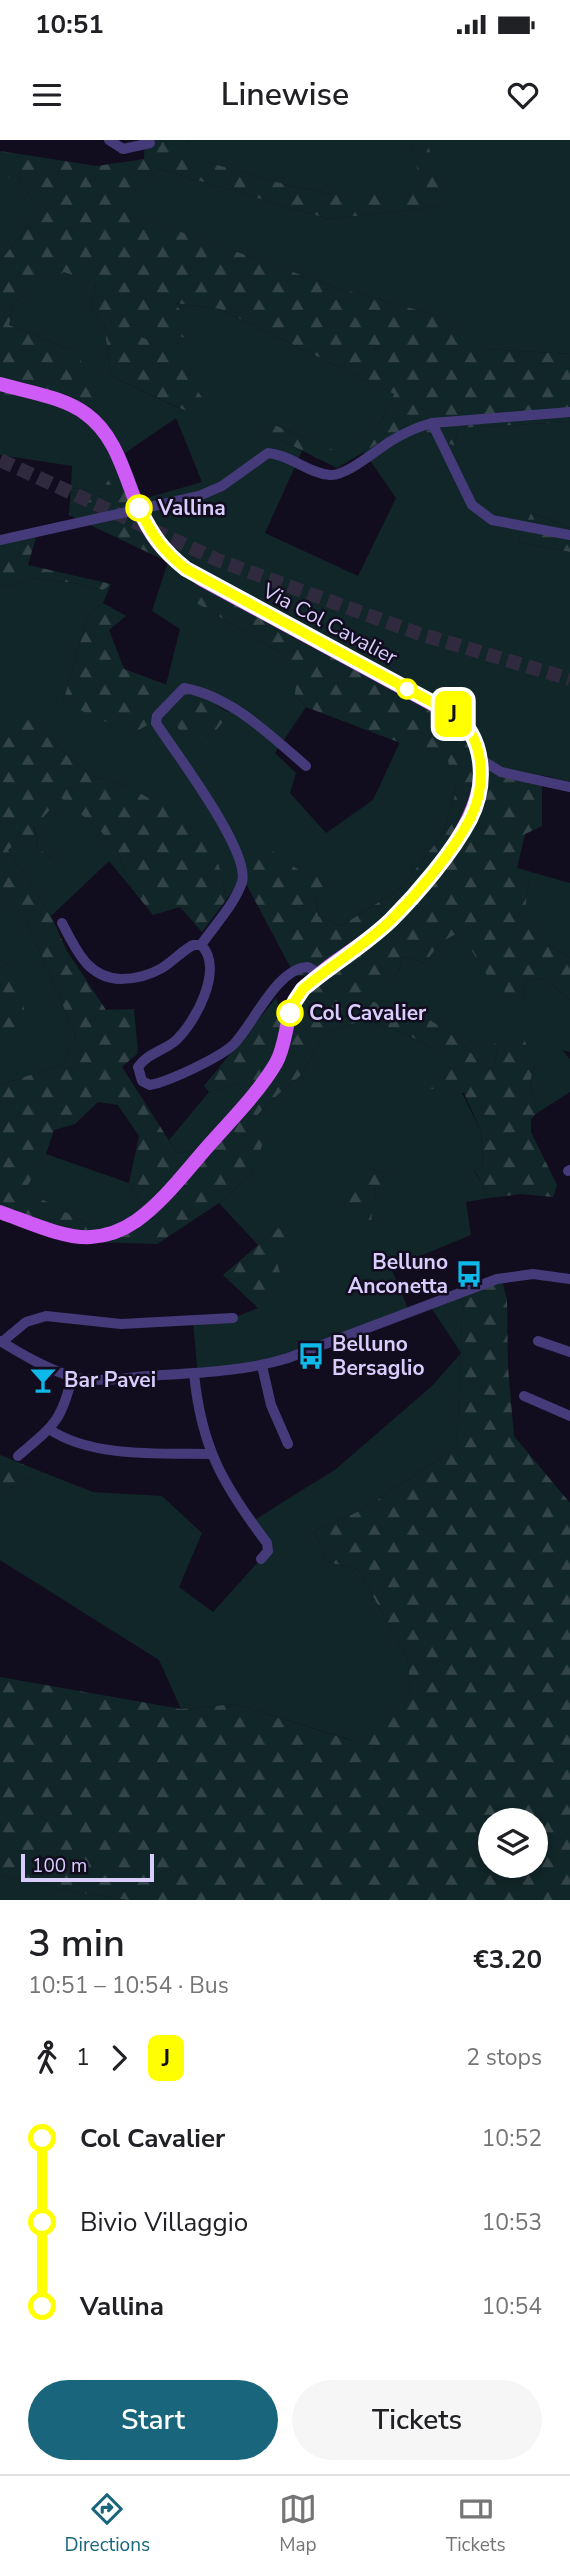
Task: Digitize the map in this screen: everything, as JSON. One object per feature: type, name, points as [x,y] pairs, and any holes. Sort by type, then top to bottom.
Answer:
[{"type":"main road","name":"Via Col Cavalier","points":[[0,384],[61,402],[87,414],[111,445],[152,536],[186,569],[458,718],[473,737],[480,759],[480,779],[474,810],[439,865],[391,920],[303,989],[295,1001],[281,1053],[270,1072],[187,1170],[138,1219],[118,1231],[81,1237],[0,1212]]},
{"type":"street","points":[[109,140],[123,149],[150,143]]},
{"type":"street","points":[[0,540],[210,492],[268,453],[280,454],[312,472],[333,475],[347,471],[414,428],[432,423],[570,412]]},
{"type":"street","points":[[432,423],[472,505],[492,520],[570,535]]},
{"type":"street","points":[[201,945],[239,889],[243,869],[230,835],[156,723],[157,716],[184,688],[195,690],[235,709],[306,766]]},
{"type":"street","points":[[480,759],[501,772],[570,787]]},
{"type":"street","points":[[62,923],[80,956],[90,968],[111,978],[144,976],[163,967],[189,946],[201,945]]},
{"type":"street","points":[[201,945],[208,953],[210,968],[204,996],[180,1036],[141,1063],[139,1076],[145,1084],[160,1082],[231,1047],[290,972],[308,967],[320,975]]},
{"type":"street","points":[[233,1318],[121,1324],[46,1316],[26,1322],[1,1342],[34,1361],[72,1377],[100,1380],[262,1366],[497,1279],[533,1274],[570,1279]]},
{"type":"street","points":[[538,1341],[570,1352]]},
{"type":"street","points":[[262,1366],[271,1405],[288,1444]]},
{"type":"street","points":[[194,1373],[201,1425],[211,1454],[222,1479],[267,1543],[268,1551],[261,1559]]},
{"type":"street","points":[[18,1456],[49,1429],[64,1409],[72,1377]]},
{"type":"street","points":[[524,1396],[570,1416]]},
{"type":"street","points":[[49,1429],[71,1441],[109,1449],[155,1454],[211,1454]]},
{"type":"green space","points":[[145,140],[190,140],[185,143],[186,156],[291,186],[334,194],[423,194],[411,140],[427,140],[444,206],[329,219],[159,169],[114,208],[338,288],[436,315],[487,349],[570,354],[570,422],[459,428],[454,446],[409,425],[337,468],[261,430],[275,425],[338,452],[381,422],[394,394],[220,309],[175,303],[198,336],[189,340],[150,324],[129,332],[172,350],[204,401],[186,411],[111,376],[104,324],[90,308],[96,284],[64,272],[14,302],[9,325],[78,353],[95,400],[0,394],[0,262],[39,210],[18,178],[0,178],[0,151],[97,166],[144,159]]},
{"type":"green space","points":[[191,140],[411,140],[424,194],[334,194],[291,186],[185,156],[185,143]]},
{"type":"green space","points":[[427,140],[570,140],[570,354],[486,349],[436,315],[338,288],[113,208],[159,169],[329,219],[443,206]]},
{"type":"green space","points":[[0,178],[18,178],[39,210],[0,262]]},
{"type":"green space","points":[[64,271],[96,284],[90,308],[104,324],[111,376],[185,411],[203,401],[129,332],[150,323],[189,340],[197,335],[174,303],[220,309],[394,394],[381,422],[338,453],[276,425],[262,430],[302,451],[265,533],[358,576],[396,498],[364,452],[409,425],[454,446],[459,428],[570,422],[570,528],[531,513],[518,542],[570,552],[570,782],[542,775],[541,769],[499,776],[193,601],[281,653],[297,681],[295,695],[306,707],[275,753],[296,773],[290,793],[326,833],[373,800],[400,742],[449,761],[456,792],[442,835],[401,888],[341,926],[318,916],[316,896],[304,874],[243,878],[226,900],[222,877],[131,788],[92,776],[61,750],[35,719],[0,743],[0,585],[15,586],[31,578],[74,583],[102,590],[111,584],[103,603],[88,615],[63,702],[168,712],[184,737],[230,712],[166,685],[180,629],[152,611],[168,562],[102,491],[71,488],[72,466],[0,455],[0,394],[78,353],[9,325],[14,302]],"holes":[[[176,418],[202,482],[143,499],[125,453]]]},
{"type":"green space","points":[[111,475],[122,482],[168,562],[69,515],[71,488],[102,491]]},
{"type":"green space","points":[[531,513],[570,528],[570,552],[518,542]]},
{"type":"green space","points":[[38,530],[28,565],[111,584],[103,590],[74,583],[31,578],[15,586],[0,585],[0,537]]},
{"type":"green space","points":[[199,584],[449,720],[466,738],[473,758],[499,776],[528,766],[542,769],[542,826],[525,834],[517,868],[531,872],[526,905],[529,925],[543,940],[570,958],[570,1000],[547,980],[527,979],[519,1015],[505,1006],[504,984],[490,980],[472,951],[477,922],[440,943],[425,963],[403,956],[399,971],[370,1001],[402,1008],[434,1022],[478,1061],[494,1061],[497,1052],[494,1045],[510,1029],[524,1039],[534,1064],[530,1083],[537,1113],[531,1119],[531,1132],[557,1185],[553,1197],[521,1194],[489,1198],[474,1169],[483,1168],[481,1131],[464,1093],[425,1088],[443,1055],[405,1033],[365,1020],[325,1032],[300,1076],[258,1115],[266,1133],[253,1173],[219,1203],[157,1244],[89,1242],[0,1216],[0,1085],[63,1064],[76,1036],[25,917],[0,891],[0,743],[24,719],[36,719],[61,750],[92,776],[131,788],[209,833],[226,900],[202,932],[180,907],[153,915],[132,889],[117,851],[98,828],[61,798],[34,827],[38,848],[54,860],[30,851],[23,837],[8,850],[51,916],[67,951],[106,1010],[134,1009],[138,1053],[122,1067],[177,1153],[217,1146],[252,1103],[238,1083],[209,1092],[204,1086],[276,998],[283,1014],[326,975],[295,976],[243,878],[263,844],[304,874],[321,868],[340,879],[316,897],[318,916],[341,926],[401,888],[442,835],[456,792],[448,761],[306,707],[295,695],[296,681],[281,653],[193,601]],"holes":[[[98,1102],[118,1105],[139,1136],[129,1183],[140,1202],[142,1223],[93,1227],[25,1190],[46,1154],[54,1130],[75,1124]]]},
{"type":"green space","points":[[103,603],[126,616],[109,630],[124,669],[194,695],[230,713],[212,734],[200,738],[184,737],[168,713],[132,734],[63,702],[88,615]]},
{"type":"green space","points":[[61,797],[98,828],[117,851],[132,889],[109,861],[51,916],[8,850],[23,836],[30,851],[52,858],[38,848],[34,826]]},
{"type":"green space","points":[[531,872],[570,883],[570,958],[543,940],[529,925],[526,905]]},
{"type":"green space","points":[[0,891],[25,917],[76,1036],[63,1064],[0,1085],[0,1039],[4,1040],[7,965],[0,960]]},
{"type":"green space","points":[[477,921],[504,984],[506,1006],[519,1014],[527,979],[547,980],[570,1000],[570,1052],[562,1050],[570,1059],[570,1092],[537,1113],[530,1083],[534,1064],[511,1029],[494,1045],[497,1052],[494,1061],[478,1061],[456,1038],[430,1021],[369,1001],[399,971],[403,956],[425,963],[440,943]]},
{"type":"green space","points":[[0,960],[7,965],[25,995],[23,1021],[4,1040],[0,1039]]},
{"type":"green space","points":[[365,1020],[405,1033],[443,1055],[481,1131],[483,1169],[474,1170],[489,1198],[466,1202],[471,1235],[391,1268],[410,1313],[294,1359],[198,1376],[193,1322],[233,1318],[258,1308],[275,1259],[283,1225],[258,1245],[219,1203],[253,1173],[258,1116],[267,1104],[300,1076],[325,1032]],"holes":[[[366,1167],[385,1173],[373,1202]]]},
{"type":"green space","points":[[238,1083],[252,1104],[217,1146],[177,1153],[169,1140],[209,1092]]},
{"type":"green space","points":[[46,1154],[129,1183],[140,1202],[142,1223],[93,1227],[24,1190]]},
{"type":"green space","points":[[366,1167],[385,1173],[373,1202],[371,1224],[355,1223],[343,1185]]},
{"type":"green space","points":[[283,1224],[295,1247],[276,1259],[285,1290],[258,1308],[223,1275]]},
{"type":"green space","points":[[502,1280],[507,1300],[508,1368],[514,1436],[570,1503],[570,1900],[128,1900],[76,1892],[0,1875],[0,1677],[181,1709],[235,1704],[353,1741],[411,1692],[407,1658],[358,1569],[327,1562],[314,1531],[362,1510],[457,1447],[463,1294]]},
{"type":"green space","points":[[463,1294],[461,1353],[430,1306]]},
{"type":"green space","points":[[461,1353],[457,1447],[362,1510],[314,1531],[327,1562],[358,1569],[407,1658],[411,1692],[354,1741],[235,1704],[181,1709],[159,1660],[0,1560],[0,1493],[42,1472],[93,1492],[162,1496],[202,1533],[179,1587],[213,1612],[268,1551],[251,1522],[336,1469],[433,1385]]},
{"type":"green space","points":[[0,1455],[42,1472],[0,1493]]},
{"type":"green space","points":[[0,1875],[76,1892],[128,1900],[0,1900]]},
{"type":"tunnel","points":[[0,460],[220,561],[420,634],[570,679]]},
{"type":"bus line","name":"J","points":[[139,508],[152,536],[186,569],[452,713],[469,730],[479,752],[481,770],[474,810],[439,865],[391,920],[303,989],[290,1013]]},
{"type":"place","name":"Vallina","points":[[139,508]]},
{"type":"place","name":"Col Cavalier","points":[[290,1013]]},
{"type":"place","name":"Belluno Anconetta","points":[[469,1274]]},
{"type":"place","name":"Belluno Bersaglio","points":[[311,1356]]},
{"type":"place","name":"Bar Pavei","points":[[43,1380]]}]
